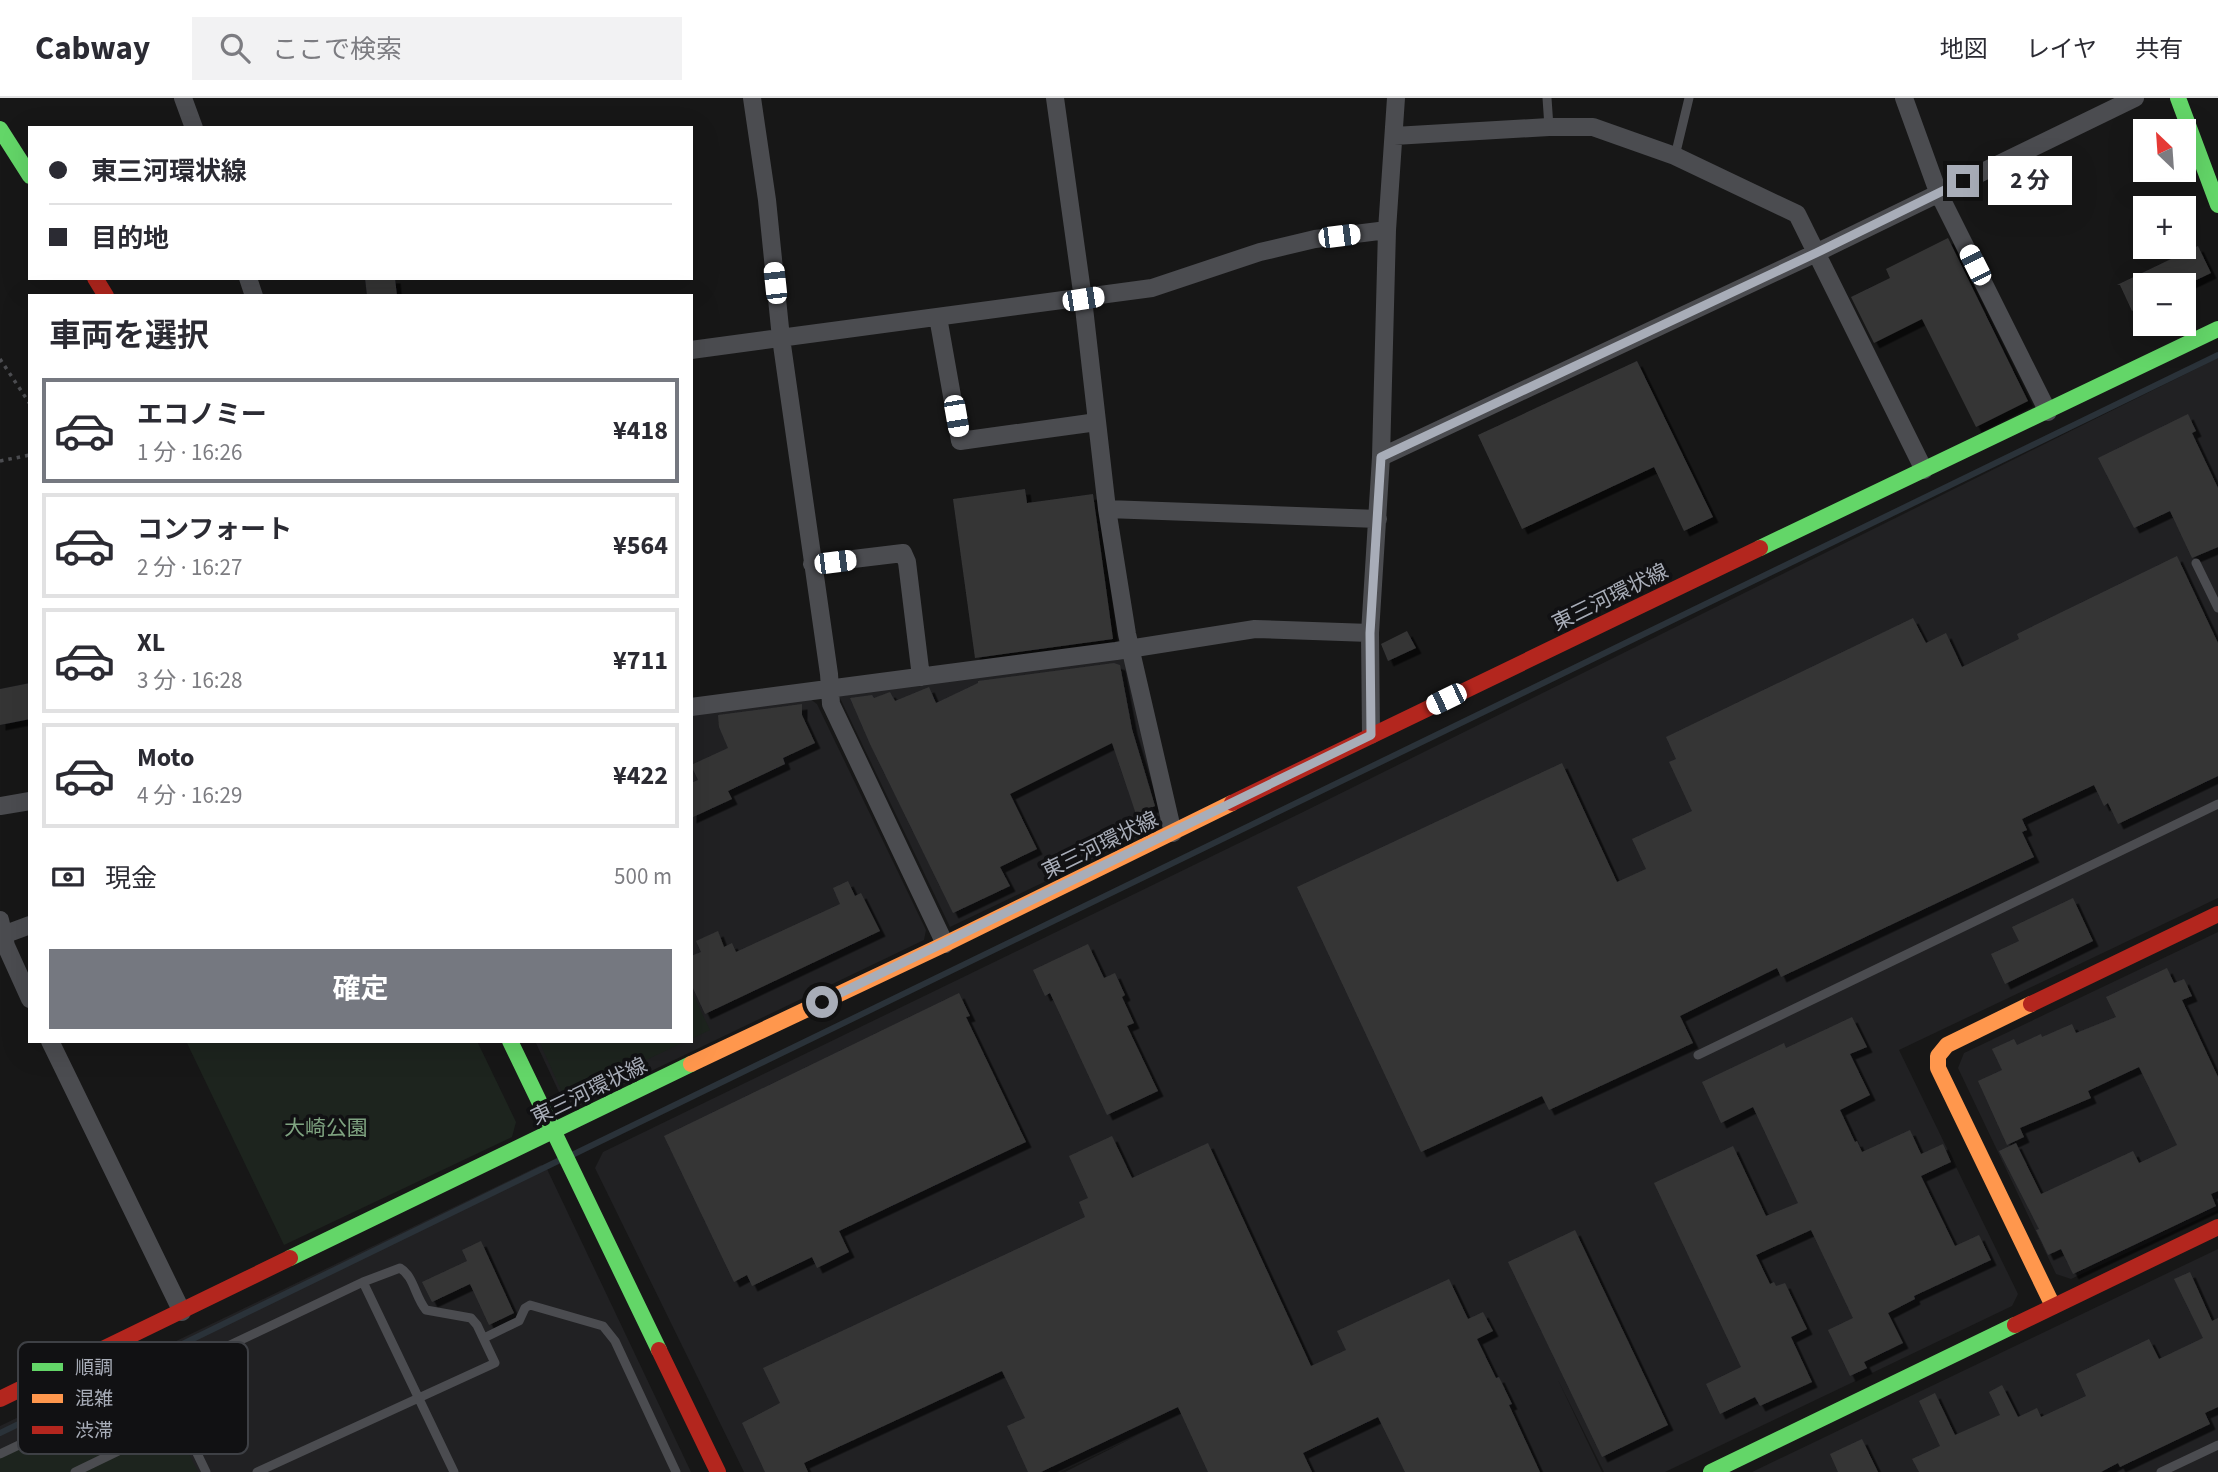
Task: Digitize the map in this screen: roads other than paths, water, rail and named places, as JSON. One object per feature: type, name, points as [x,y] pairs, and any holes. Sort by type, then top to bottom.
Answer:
[{"type":"main road","points":[[2178,98],[2218,205]]},
{"type":"main road","points":[[0,130],[28,173]]},
{"type":"main road","name":"東三河環状線","points":[[123,1341],[1371,735],[2218,329]]},
{"type":"main road","points":[[2053,1306],[1938,1068],[1938,1056],[1947,1045],[2218,914]]},
{"type":"main road","points":[[511,1043],[718,1472]]},
{"type":"main road","points":[[1711,1472],[2218,1227]]},
{"type":"main road","name":"東三河環状線","points":[[0,1399],[18,1391]]},
{"type":"street","points":[[183,98],[193,126]]},
{"type":"street","points":[[752,98],[767,200],[781,338],[831,704],[945,944]]},
{"type":"street","points":[[1055,98],[1083,299],[1107,509],[1131,649],[1173,833]]},
{"type":"street","points":[[1371,735],[1370,633],[1381,457],[1387,230],[1395,98]]},
{"type":"street","points":[[1904,98],[1938,192],[2048,412]]},
{"type":"street","points":[[1381,457],[1816,253],[2135,98]]},
{"type":"street","points":[[1394,136],[1593,127],[1675,156],[1797,214],[1924,470]]},
{"type":"street","points":[[693,350],[1152,288],[1260,252],[1315,239],[1387,230]]},
{"type":"street","points":[[938,317],[960,441],[1097,422]]},
{"type":"street","points":[[1107,509],[1378,519]]},
{"type":"street","points":[[813,564],[903,553],[907,562],[921,677]]},
{"type":"street","points":[[693,707],[1131,649],[1255,629],[1370,633]]},
{"type":"street","points":[[0,806],[28,801]]},
{"type":"street","points":[[28,925],[1,927],[28,994]]},
{"type":"street","points":[[51,1043],[182,1312]]},
{"type":"lane","points":[[1547,98],[1549,127]]},
{"type":"lane","points":[[1675,156],[1689,98]]},
{"type":"lane","points":[[2196,563],[2218,608]]},
{"type":"lane","points":[[1698,1055],[2218,804]]},
{"type":"lane","points":[[237,1342],[363,1282],[400,1268],[404,1269],[426,1310],[471,1318],[495,1363],[257,1472]]},
{"type":"lane","points":[[363,1282],[454,1472]]},
{"type":"lane","points":[[484,1338],[519,1321],[525,1308],[530,1305],[603,1326],[615,1341],[676,1472]]},
{"type":"lane","points":[[0,1454],[18,1445]]},
{"type":"lane","points":[[2161,1472],[2218,1445]]},
{"type":"lane","points":[[75,1472],[112,1454]]},
{"type":"lane","points":[[197,1454],[206,1472]]},
{"type":"waterway","points":[[570,1156],[2218,355]]},
{"type":"waterway","points":[[187,1342],[560,1160]]},
{"type":"waterway","points":[[0,1433],[18,1424]]},
{"type":"park label","name":"大崎公園","points":[[326,1128]]}]
